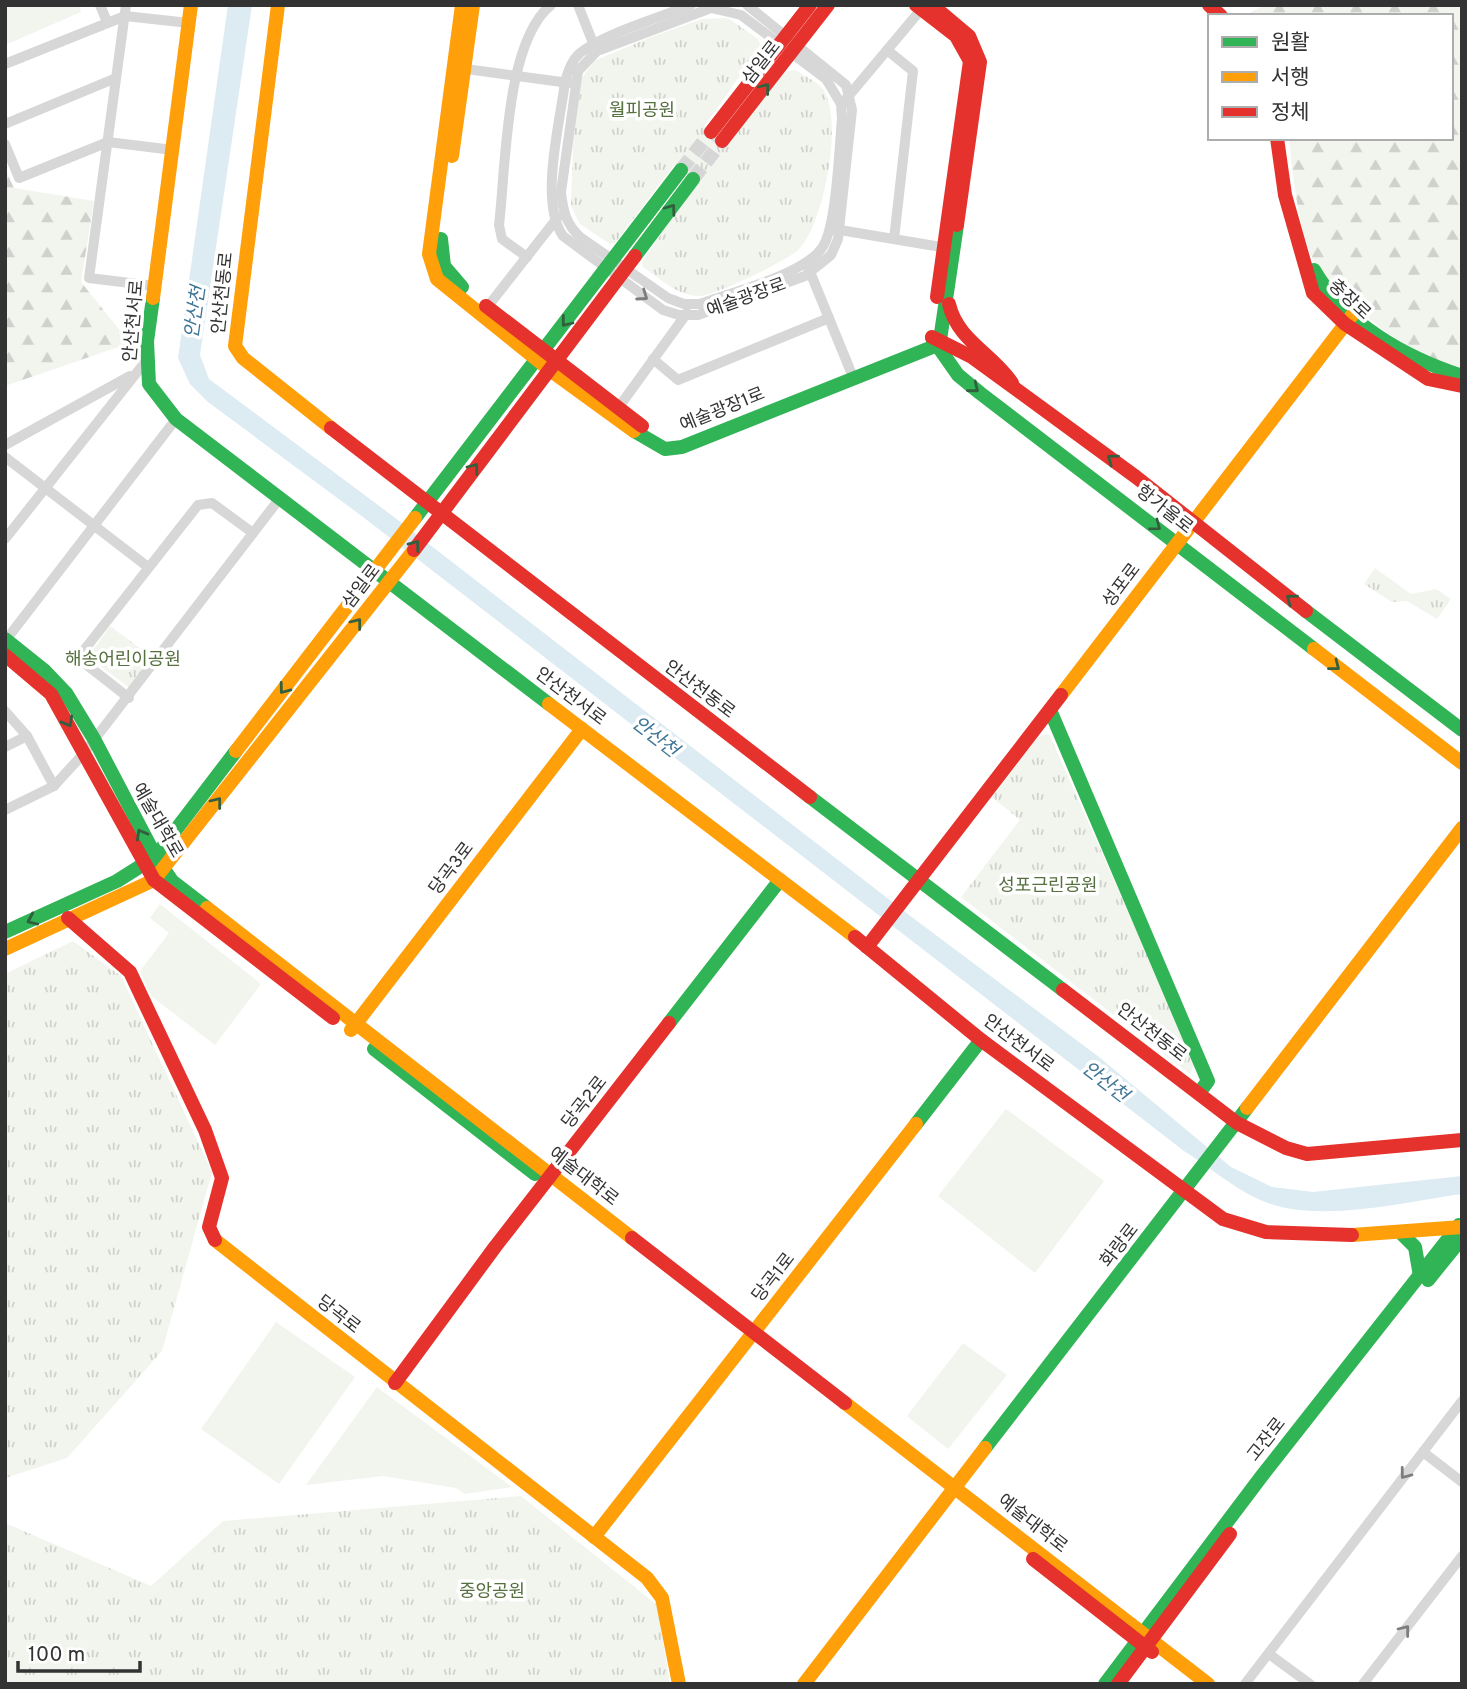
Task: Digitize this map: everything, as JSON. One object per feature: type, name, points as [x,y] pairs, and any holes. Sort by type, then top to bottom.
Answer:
[{"type":"street","points":[[100,5],[107,22]]},
{"type":"street","name":"안산천서로","points":[[191,5],[146,361],[149,384],[176,419],[780,880],[872,942],[981,1040],[1189,1185],[1223,1219],[1266,1232],[1335,1236],[1460,1229]]},
{"type":"street","name":"안산천동로","points":[[278,5],[235,327],[235,346],[243,358],[436,518],[920,879],[1237,1123],[1286,1148],[1307,1154],[1462,1140]]},
{"type":"street","name":"예술광장1로","points":[[462,5],[459,68],[439,254],[451,278],[485,311],[615,412],[659,438],[679,439],[935,341]]},
{"type":"street","name":"예술광장1로","points":[[459,68],[473,5]]},
{"type":"street","points":[[527,257],[502,239],[499,225],[515,75],[536,20],[551,5]]},
{"type":"street","points":[[578,5],[596,48]]},
{"type":"street","points":[[596,48],[691,5]]},
{"type":"street","points":[[747,5],[826,79],[841,104],[924,6],[968,48],[970,61],[949,249],[935,341]]},
{"type":"street","name":"삼일로","points":[[789,45],[810,5]]},
{"type":"street","name":"삼일로","points":[[716,136],[789,45],[828,5]]},
{"type":"street","points":[[485,311],[563,211],[561,192],[571,83],[569,68],[578,54],[720,7],[741,15],[789,45],[846,85],[849,95]]},
{"type":"street","points":[[126,11],[89,278],[155,286]]},
{"type":"street","points":[[5,64],[107,22],[126,11],[189,23]]},
{"type":"street","points":[[887,50],[913,71],[894,239]]},
{"type":"street","points":[[459,68],[571,83]]},
{"type":"street","points":[[5,124],[116,78]]},
{"type":"street","points":[[556,221],[551,202],[571,83]]},
{"type":"street","name":"예술광장로","points":[[556,221],[563,236],[610,265],[663,310],[686,314],[713,311],[810,272],[831,256],[852,110],[849,95]]},
{"type":"street","name":"예술광장로","points":[[622,274],[667,298],[693,304],[806,262],[823,246],[834,229],[841,104]]},
{"type":"street","name":"충장로","points":[[1277,140],[1285,195],[1313,293],[1428,379],[1462,386]]},
{"type":"street","name":"충장로","points":[[1284,140],[1288,175],[1303,245],[1320,284],[1349,319],[1432,368],[1462,376]]},
{"type":"street","points":[[5,144],[19,178],[108,142],[173,150]]},
{"type":"street","name":"삼일로","points":[[5,932],[106,886],[149,861],[610,265],[687,174],[622,274],[553,366],[159,875],[5,949]]},
{"type":"street","name":"예술광장로","points":[[563,211],[570,228],[610,265]]},
{"type":"street","points":[[834,229],[949,249]]},
{"type":"street","points":[[935,341],[948,289],[949,249]]},
{"type":"street","points":[[806,262],[851,373]]},
{"type":"street","name":"항가울로","points":[[948,289],[951,319],[954,324],[1000,364],[1014,388]]},
{"type":"street","points":[[615,412],[693,304]]},
{"type":"street","points":[[653,359],[678,380],[829,318]]},
{"type":"street","name":"성포로","points":[[872,942],[1349,319]]},
{"type":"street","name":"항가울로","points":[[935,341],[972,357],[1136,477],[1191,523],[1462,730]]},
{"type":"street","name":"항가울로","points":[[935,341],[958,375],[980,393],[1462,763]]},
{"type":"street","points":[[5,540],[146,361]]},
{"type":"street","points":[[5,445],[136,373]]},
{"type":"street","points":[[6,639],[176,419]]},
{"type":"street","points":[[5,457],[148,567]]},
{"type":"street","points":[[5,810],[54,786],[84,753],[129,698],[280,498]]},
{"type":"street","points":[[129,698],[83,662],[81,654],[198,505],[212,503],[253,533]]},
{"type":"street","name":"예술대학로","points":[[6,639],[64,690],[94,741],[149,861]]},
{"type":"street","name":"예술대학로","points":[[5,655],[51,694],[159,875],[1145,1640],[1208,1684]]},
{"type":"street","points":[[1050,710],[1208,1081],[1199,1093]]},
{"type":"street","points":[[5,711],[27,736],[54,786]]},
{"type":"street","name":"당곡3로","points":[[353,1027],[582,729]]},
{"type":"street","points":[[5,747],[27,736]]},
{"type":"street","name":"화랑로","points":[[804,1684],[1462,828]]},
{"type":"street","name":"당곡2로","points":[[395,1382],[548,1179],[780,880]]},
{"type":"street","name":"당곡로","points":[[68,918],[130,972],[205,1130],[222,1178],[209,1227],[215,1241],[647,1578],[662,1598],[678,1684]]},
{"type":"street","name":"당곡1로","points":[[594,1537],[981,1040]]},
{"type":"street","name":"고잔로","points":[[1118,1684],[1145,1640],[1420,1276],[1460,1229]]},
{"type":"street","name":"고잔로","points":[[1105,1684],[1145,1640],[1269,1482],[1460,1229]]},
{"type":"street","points":[[1400,1232],[1415,1247],[1420,1276]]},
{"type":"street","points":[[1245,1684],[1462,1401]]},
{"type":"street","points":[[1423,1452],[1462,1482]]},
{"type":"street","points":[[1363,1684],[1462,1556]]},
{"type":"street","name":"예술대학로","points":[[1145,1640],[1194,1684]]},
{"type":"street","points":[[1269,1654],[1310,1684]]},
{"type":"green space","points":[[5,5],[79,5],[81,12],[5,45]]},
{"type":"green space","points":[[1265,5],[1462,5],[1462,368],[1429,357],[1402,343],[1326,284],[1310,252],[1299,214],[1289,140],[1453,140],[1453,14],[1251,12]]},
{"type":"green space","name":"월피공원","points":[[728,18],[758,39],[760,47],[704,127],[727,145],[784,72],[795,70],[819,85],[829,102],[831,146],[823,197],[816,219],[797,251],[735,284],[700,296],[677,290],[643,267],[642,262],[697,182],[674,165],[615,243],[610,244],[580,224],[571,206],[573,145],[582,78],[594,61],[702,19]]},
{"type":"green space","points":[[5,169],[14,188],[94,201],[81,282],[130,343],[5,386]]},
{"type":"green space","points":[[1375,568],[1411,594],[1436,589],[1451,599],[1437,619],[1407,601],[1392,602],[1364,584]]},
{"type":"green space","name":"해송어린이공원","points":[[110,626],[153,658],[130,688],[88,657]]},
{"type":"green space","name":"성포근린공원","points":[[1049,734],[1195,1062],[1190,1074],[961,897],[1020,820],[992,797],[1039,736]]},
{"type":"green space","points":[[160,904],[261,984],[215,1045],[151,996],[140,971],[169,933],[150,918]]},
{"type":"green space","points":[[73,941],[121,976],[212,1172],[162,1351],[67,1458],[5,1478],[5,974]]},
{"type":"green space","points":[[1006,1109],[1104,1181],[1035,1273],[938,1196]]},
{"type":"green space","points":[[276,1322],[355,1377],[279,1484],[201,1429]]},
{"type":"green space","points":[[963,1343],[1007,1375],[948,1449],[907,1416]]},
{"type":"green space","points":[[377,1387],[512,1487],[465,1494],[456,1488],[383,1476],[306,1485]]},
{"type":"green space","name":"중앙공원","points":[[521,1496],[657,1605],[670,1684],[5,1684],[5,1523],[151,1586],[223,1521]]},
{"type":"water","name":"안산천","points":[[228,5],[252,5],[200,355],[209,379],[390,514],[917,921],[1099,1057],[1231,1167],[1272,1187],[1313,1192],[1462,1176],[1462,1194],[1357,1210],[1329,1211],[1278,1206],[1238,1188],[1184,1151],[363,517],[208,402],[190,384],[178,358]]},
{"type":"tunnel","points":[[681,170],[711,132]]},
{"type":"tunnel","points":[[693,179],[722,141]]},
{"type":"traffic: fast","points":[[415,518],[681,170]]},
{"type":"traffic: fast","points":[[635,256],[693,179]]},
{"type":"traffic: fast","points":[[634,431],[665,449],[682,447],[935,346],[940,340],[957,225]]},
{"type":"traffic: fast","points":[[441,239],[444,266],[462,287]]},
{"type":"traffic: fast","points":[[1314,270],[1342,307],[1378,336],[1419,359],[1462,376]]},
{"type":"traffic: fast","points":[[153,298],[147,341],[149,384],[176,419],[549,704]]},
{"type":"traffic: fast","points":[[932,338],[958,375],[980,393],[1314,649]]},
{"type":"traffic: fast","points":[[1306,611],[1462,730]]},
{"type":"traffic: fast","points":[[5,639],[45,671],[66,693],[94,739],[157,859],[172,881],[207,908]]},
{"type":"traffic: fast","points":[[1050,710],[1208,1081],[1199,1093]]},
{"type":"traffic: fast","points":[[5,932],[117,881],[155,857],[236,751]]},
{"type":"traffic: fast","points":[[810,797],[1063,990]]},
{"type":"traffic: fast","points":[[669,1023],[780,880]]},
{"type":"traffic: fast","points":[[916,1124],[981,1040]]},
{"type":"traffic: fast","points":[[374,1049],[535,1174]]},
{"type":"traffic: fast","points":[[985,1448],[1247,1108]]},
{"type":"traffic: fast","points":[[1105,1684],[1261,1477],[1459,1225]]},
{"type":"traffic: fast","points":[[1400,1232],[1415,1247],[1420,1276]]},
{"type":"traffic: fast","points":[[1428,1280],[1462,1238]]},
{"type":"traffic: slow","points":[[153,298],[191,5]]},
{"type":"traffic: slow","points":[[278,5],[235,346],[243,358],[331,428]]},
{"type":"traffic: slow","points":[[462,5],[429,254],[437,279],[550,370],[634,431]]},
{"type":"traffic: slow","points":[[452,156],[473,5]]},
{"type":"traffic: slow","points":[[1061,695],[1353,314]]},
{"type":"traffic: slow","points":[[236,751],[415,518]]},
{"type":"traffic: slow","points":[[5,949],[154,880],[414,550]]},
{"type":"traffic: slow","points":[[1314,649],[1462,763]]},
{"type":"traffic: slow","points":[[549,704],[855,937]]},
{"type":"traffic: slow","points":[[351,1030],[582,729]]},
{"type":"traffic: slow","points":[[1247,1108],[1462,828]]},
{"type":"traffic: slow","points":[[207,908],[632,1238]]},
{"type":"traffic: slow","points":[[594,1537],[916,1124]]},
{"type":"traffic: slow","points":[[1352,1235],[1462,1227]]},
{"type":"traffic: slow","points":[[215,1240],[647,1578],[662,1598],[679,1684]]},
{"type":"traffic: slow","points":[[845,1403],[1208,1684]]},
{"type":"traffic: slow","points":[[804,1684],[985,1448]]},
{"type":"traffic: jam","points":[[711,132],[810,5]]},
{"type":"traffic: jam","points":[[722,141],[828,5]]},
{"type":"traffic: jam","points":[[916,5],[956,36],[970,61],[937,297]]},
{"type":"traffic: jam","points":[[932,5],[969,36],[980,62],[957,225]]},
{"type":"traffic: jam","points":[[1209,5],[1219,14]]},
{"type":"traffic: jam","points":[[1277,140],[1285,195],[1313,293],[1345,324],[1428,379],[1462,386]]},
{"type":"traffic: jam","points":[[414,550],[635,256]]},
{"type":"traffic: jam","points":[[949,304],[953,317],[967,337],[1012,383]]},
{"type":"traffic: jam","points":[[486,306],[642,426]]},
{"type":"traffic: jam","points":[[932,337],[972,357],[1136,477],[1306,611]]},
{"type":"traffic: jam","points":[[331,428],[810,797]]},
{"type":"traffic: jam","points":[[5,655],[51,694],[154,880],[333,1018]]},
{"type":"traffic: jam","points":[[867,947],[1061,695]]},
{"type":"traffic: jam","points":[[68,918],[130,972],[205,1130],[222,1178],[209,1227],[215,1240]]},
{"type":"traffic: jam","points":[[855,937],[981,1040],[1223,1219],[1266,1232],[1352,1235]]},
{"type":"traffic: jam","points":[[1063,990],[1237,1123],[1286,1148],[1307,1154],[1462,1140]]},
{"type":"traffic: jam","points":[[395,1383],[495,1247],[669,1023]]},
{"type":"traffic: jam","points":[[632,1238],[845,1403]]},
{"type":"traffic: jam","points":[[1118,1684],[1230,1534]]},
{"type":"traffic: jam","points":[[1033,1559],[1152,1652]]}]
